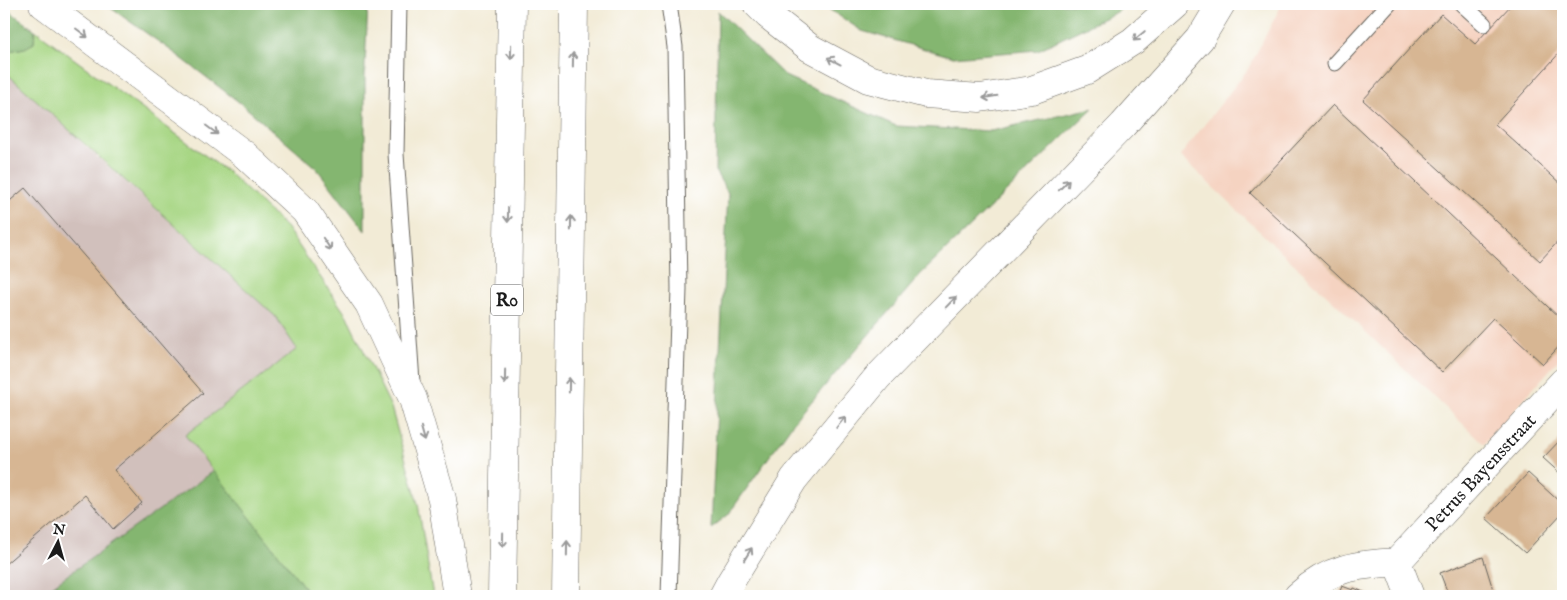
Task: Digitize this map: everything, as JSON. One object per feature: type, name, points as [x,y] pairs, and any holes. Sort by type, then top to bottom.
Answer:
[{"type":"main road","points":[[43,4],[245,155],[305,211],[368,304],[414,399],[442,499],[458,596]]},
{"type":"main road","name":"R0","points":[[502,596],[512,4]]},
{"type":"main road","points":[[566,596],[574,4]]},
{"type":"main road","points":[[757,4],[810,48],[868,79],[926,94],[980,98],[1032,90],[1087,70],[1133,41],[1175,4]]},
{"type":"main road","points":[[723,596],[794,479],[877,378],[1123,125],[1200,39],[1220,4]]},
{"type":"main road","name":"Petrus Bayensstraat","points":[[1397,562],[1563,382]]},
{"type":"main road","points":[[1298,596],[1318,579],[1338,570],[1368,564],[1397,562],[1410,596]]},
{"type":"lane","points":[[399,4],[396,154],[414,399]]},
{"type":"lane","points":[[669,4],[675,48],[679,289],[669,596]]},
{"type":"lane","points":[[1334,63],[1389,4]]},
{"type":"lane","points":[[1462,4],[1484,24]]},
{"type":"shaded area","points":[[1282,4],[1563,4],[1563,355],[1484,444],[1180,156],[1248,69]]},
{"type":"shaded area","points":[[8,55],[81,142],[275,316],[297,349],[185,435],[214,471],[38,596],[4,596],[4,59]]},
{"type":"green space","points":[[105,4],[368,4],[365,66],[365,231],[317,169],[244,106],[176,54]]},
{"type":"green space","points":[[821,4],[1125,4],[1119,11],[1038,50],[953,57],[862,31]]},
{"type":"green space","points":[[4,7],[35,30],[34,43],[25,48],[4,52]]},
{"type":"green space","points":[[718,11],[785,76],[896,126],[991,131],[1093,108],[920,275],[793,423],[728,515],[711,528],[728,193],[715,171]]},
{"type":"green space","points":[[35,30],[229,173],[286,227],[347,316],[391,407],[418,504],[433,596],[311,596],[185,435],[297,349],[275,316],[4,71],[4,52],[24,48],[34,43]]},
{"type":"green space","points":[[214,471],[311,596],[38,596]]},
{"type":"building","points":[[1512,4],[1559,4],[1563,8],[1563,49],[1495,124],[1563,186],[1563,236],[1540,261],[1363,100],[1441,14],[1475,44]]},
{"type":"building","points":[[1333,105],[1563,321],[1563,342],[1543,364],[1493,318],[1442,372],[1250,193]]},
{"type":"building","points":[[25,188],[203,393],[114,470],[142,503],[113,529],[85,495],[4,565],[4,206]]},
{"type":"building","points":[[1563,437],[1563,476],[1543,458]]},
{"type":"building","points":[[1528,473],[1563,505],[1563,512],[1525,553],[1486,518]]},
{"type":"building","points":[[1483,557],[1495,596],[1449,596],[1440,573]]},
{"type":"building","points":[[1342,586],[1353,590],[1354,588],[1373,596],[1338,596]]}]
